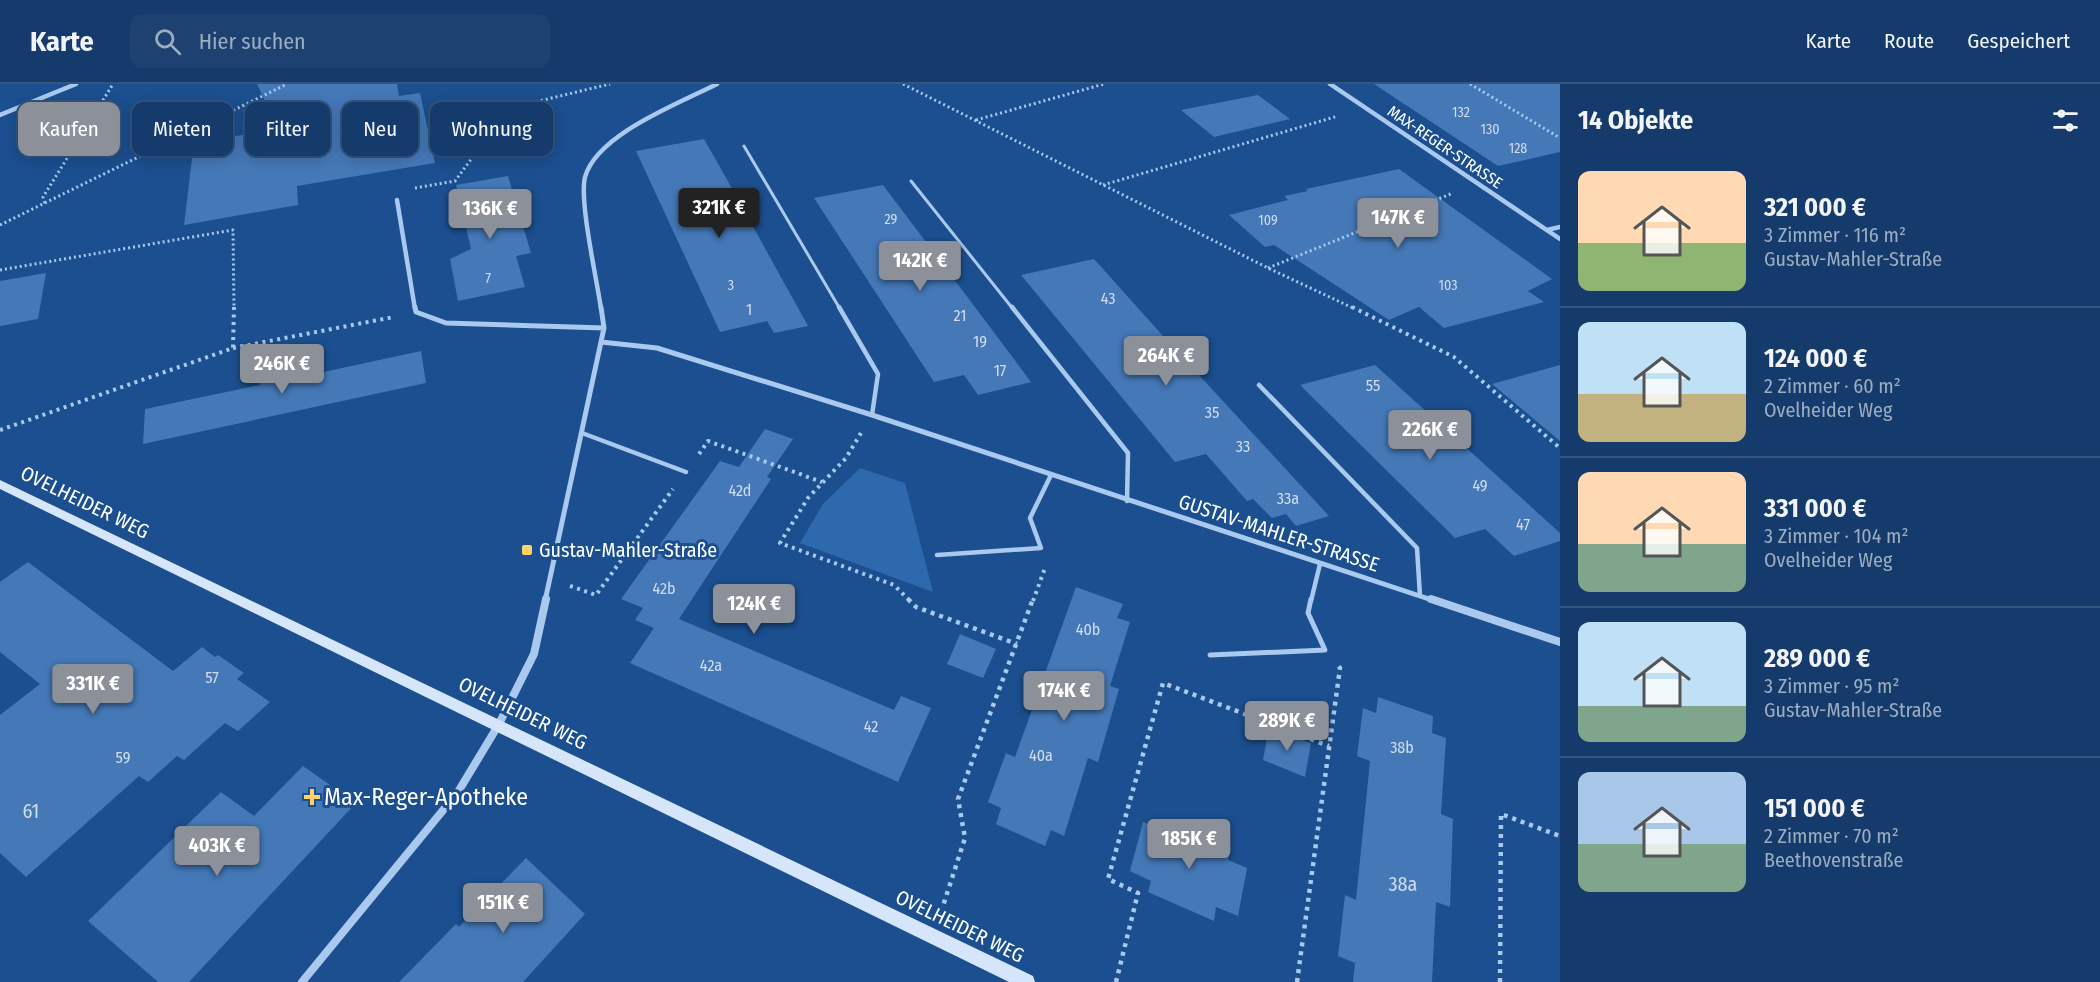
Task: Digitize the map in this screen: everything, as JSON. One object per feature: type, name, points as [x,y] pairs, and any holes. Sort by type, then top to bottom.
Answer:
[{"type":"street","points":[[0,115],[76,84]]},
{"type":"street","points":[[302,982],[458,792],[499,724],[534,654],[604,328],[584,199],[585,177],[596,155],[615,137],[717,84]]},
{"type":"street","name":"MAX-REGER-STRASSE","points":[[1330,84],[1560,239]]},
{"type":"street","points":[[397,201],[416,312],[446,322],[604,328]]},
{"type":"street","points":[[1547,230],[1560,227]]},
{"type":"street","name":"GUSTAV-MAHLER-STRASSE","points":[[601,342],[657,348],[872,415],[1560,642]]},
{"type":"street","name":"OVELHEIDER WEG","points":[[0,484],[1027,982]]},
{"type":"lane","points":[[744,146],[878,374],[872,415]]},
{"type":"lane","points":[[911,181],[1128,453],[1127,501]]},
{"type":"lane","points":[[1259,385],[1417,548],[1420,596]]},
{"type":"lane","points":[[582,433],[686,472]]},
{"type":"lane","points":[[937,555],[1041,548],[1030,518],[1051,475]]},
{"type":"lane","points":[[1210,655],[1325,650],[1308,613],[1320,564]]},
{"type":"path","points":[[45,203],[44,197],[113,84]]},
{"type":"path","points":[[0,225],[287,84]]},
{"type":"path","points":[[406,190],[455,181],[475,154],[464,119],[610,84]]},
{"type":"path","points":[[903,84],[1268,268],[1421,339],[1454,357],[1560,448]]},
{"type":"path","points":[[975,120],[1104,84]]},
{"type":"path","points":[[1470,84],[1560,138]]},
{"type":"path","points":[[1103,185],[1366,108]]},
{"type":"path","points":[[1268,268],[1476,184]]},
{"type":"path","points":[[0,270],[233,230],[235,286],[233,348]]},
{"type":"path","points":[[0,430],[233,348],[416,312]]},
{"type":"path","points":[[872,415],[846,458],[808,498],[780,543],[894,585],[916,607],[1017,644]]},
{"type":"path","points":[[550,578],[596,595],[708,441],[822,482]]},
{"type":"path","points":[[933,936],[965,838],[958,799],[1048,561],[1041,548]]},
{"type":"path","points":[[1297,982],[1340,668],[1325,650]]},
{"type":"path","points":[[1116,982],[1138,893],[1108,879],[1163,683],[1329,746]]},
{"type":"path","points":[[1500,982],[1501,814],[1560,836]]},
{"type":"shaded area","points":[[860,468],[905,483],[933,592],[800,543],[823,504]]},
{"type":"building","points":[[257,84],[397,84],[399,96],[420,93],[430,140],[430,156],[434,156],[435,163],[297,186],[298,205],[184,225],[192,156],[233,156],[233,136],[245,135],[245,156],[330,156],[330,102],[265,102]]},
{"type":"building","points":[[1374,84],[1560,84],[1560,152],[1498,166]]},
{"type":"building","points":[[1258,95],[1290,119],[1214,137],[1181,110]]},
{"type":"building","points":[[704,139],[808,326],[774,333],[767,321],[720,332],[636,151]]},
{"type":"building","points":[[1399,169],[1552,279],[1528,291],[1544,302],[1444,328],[1419,307],[1389,320],[1274,245],[1265,247],[1229,215],[1288,200],[1284,196],[1308,191],[1306,189]]},
{"type":"building","points":[[508,176],[531,253],[516,256],[525,287],[458,301],[450,259],[471,249],[456,185]]},
{"type":"building","points":[[883,185],[1031,382],[978,395],[964,375],[934,382],[814,198]]},
{"type":"building","points":[[1094,259],[1329,516],[1296,526],[1286,514],[1272,518],[1253,499],[1247,501],[1206,454],[1175,462],[1021,275]]},
{"type":"building","points":[[46,273],[38,319],[0,326],[0,281]]},
{"type":"building","points":[[421,351],[426,383],[143,444],[145,409],[260,385],[260,363],[290,357],[291,379]]},
{"type":"building","points":[[1375,365],[1560,533],[1560,541],[1514,556],[1485,529],[1455,538],[1300,385]]},
{"type":"building","points":[[1560,365],[1560,441],[1492,384]]},
{"type":"building","points":[[765,429],[793,439],[767,477],[771,479],[679,619],[894,710],[901,696],[931,708],[898,782],[630,663],[654,628],[635,620],[643,608],[621,599],[720,461],[739,467]]},
{"type":"building","points":[[28,562],[173,671],[202,647],[244,673],[237,679],[270,702],[238,731],[225,723],[184,760],[177,756],[148,782],[139,776],[26,877],[0,853],[0,715],[40,684],[0,652],[0,582]]},
{"type":"building","points":[[1076,587],[1123,604],[1117,618],[1130,622],[1110,686],[1119,689],[1098,762],[1088,758],[1064,836],[1051,830],[1045,846],[996,824],[1001,808],[988,802],[1006,753],[1015,757]]},
{"type":"building","points":[[960,634],[996,649],[983,678],[947,664]]},
{"type":"building","points":[[1378,697],[1433,716],[1432,733],[1446,738],[1441,814],[1453,819],[1450,907],[1436,902],[1432,982],[1353,982],[1355,963],[1338,956],[1345,895],[1356,900],[1370,761],[1357,756],[1363,708],[1376,713]]},
{"type":"building","points":[[1269,727],[1311,743],[1305,777],[1263,760]]},
{"type":"building","points":[[303,766],[356,803],[189,982],[158,982],[88,921],[221,792],[254,816]]},
{"type":"building","points":[[1166,820],[1231,847],[1228,860],[1247,868],[1238,916],[1216,907],[1214,921],[1148,892],[1151,881],[1130,871],[1143,822],[1163,830]]},
{"type":"building","points":[[526,858],[585,914],[523,982],[399,982],[456,924],[459,927]]},
{"type":"place","name":"Gustav-Mahler-Straße","points":[[527,550]]},
{"type":"place","name":"Max-Reger-Apotheke","points":[[312,797]]}]
